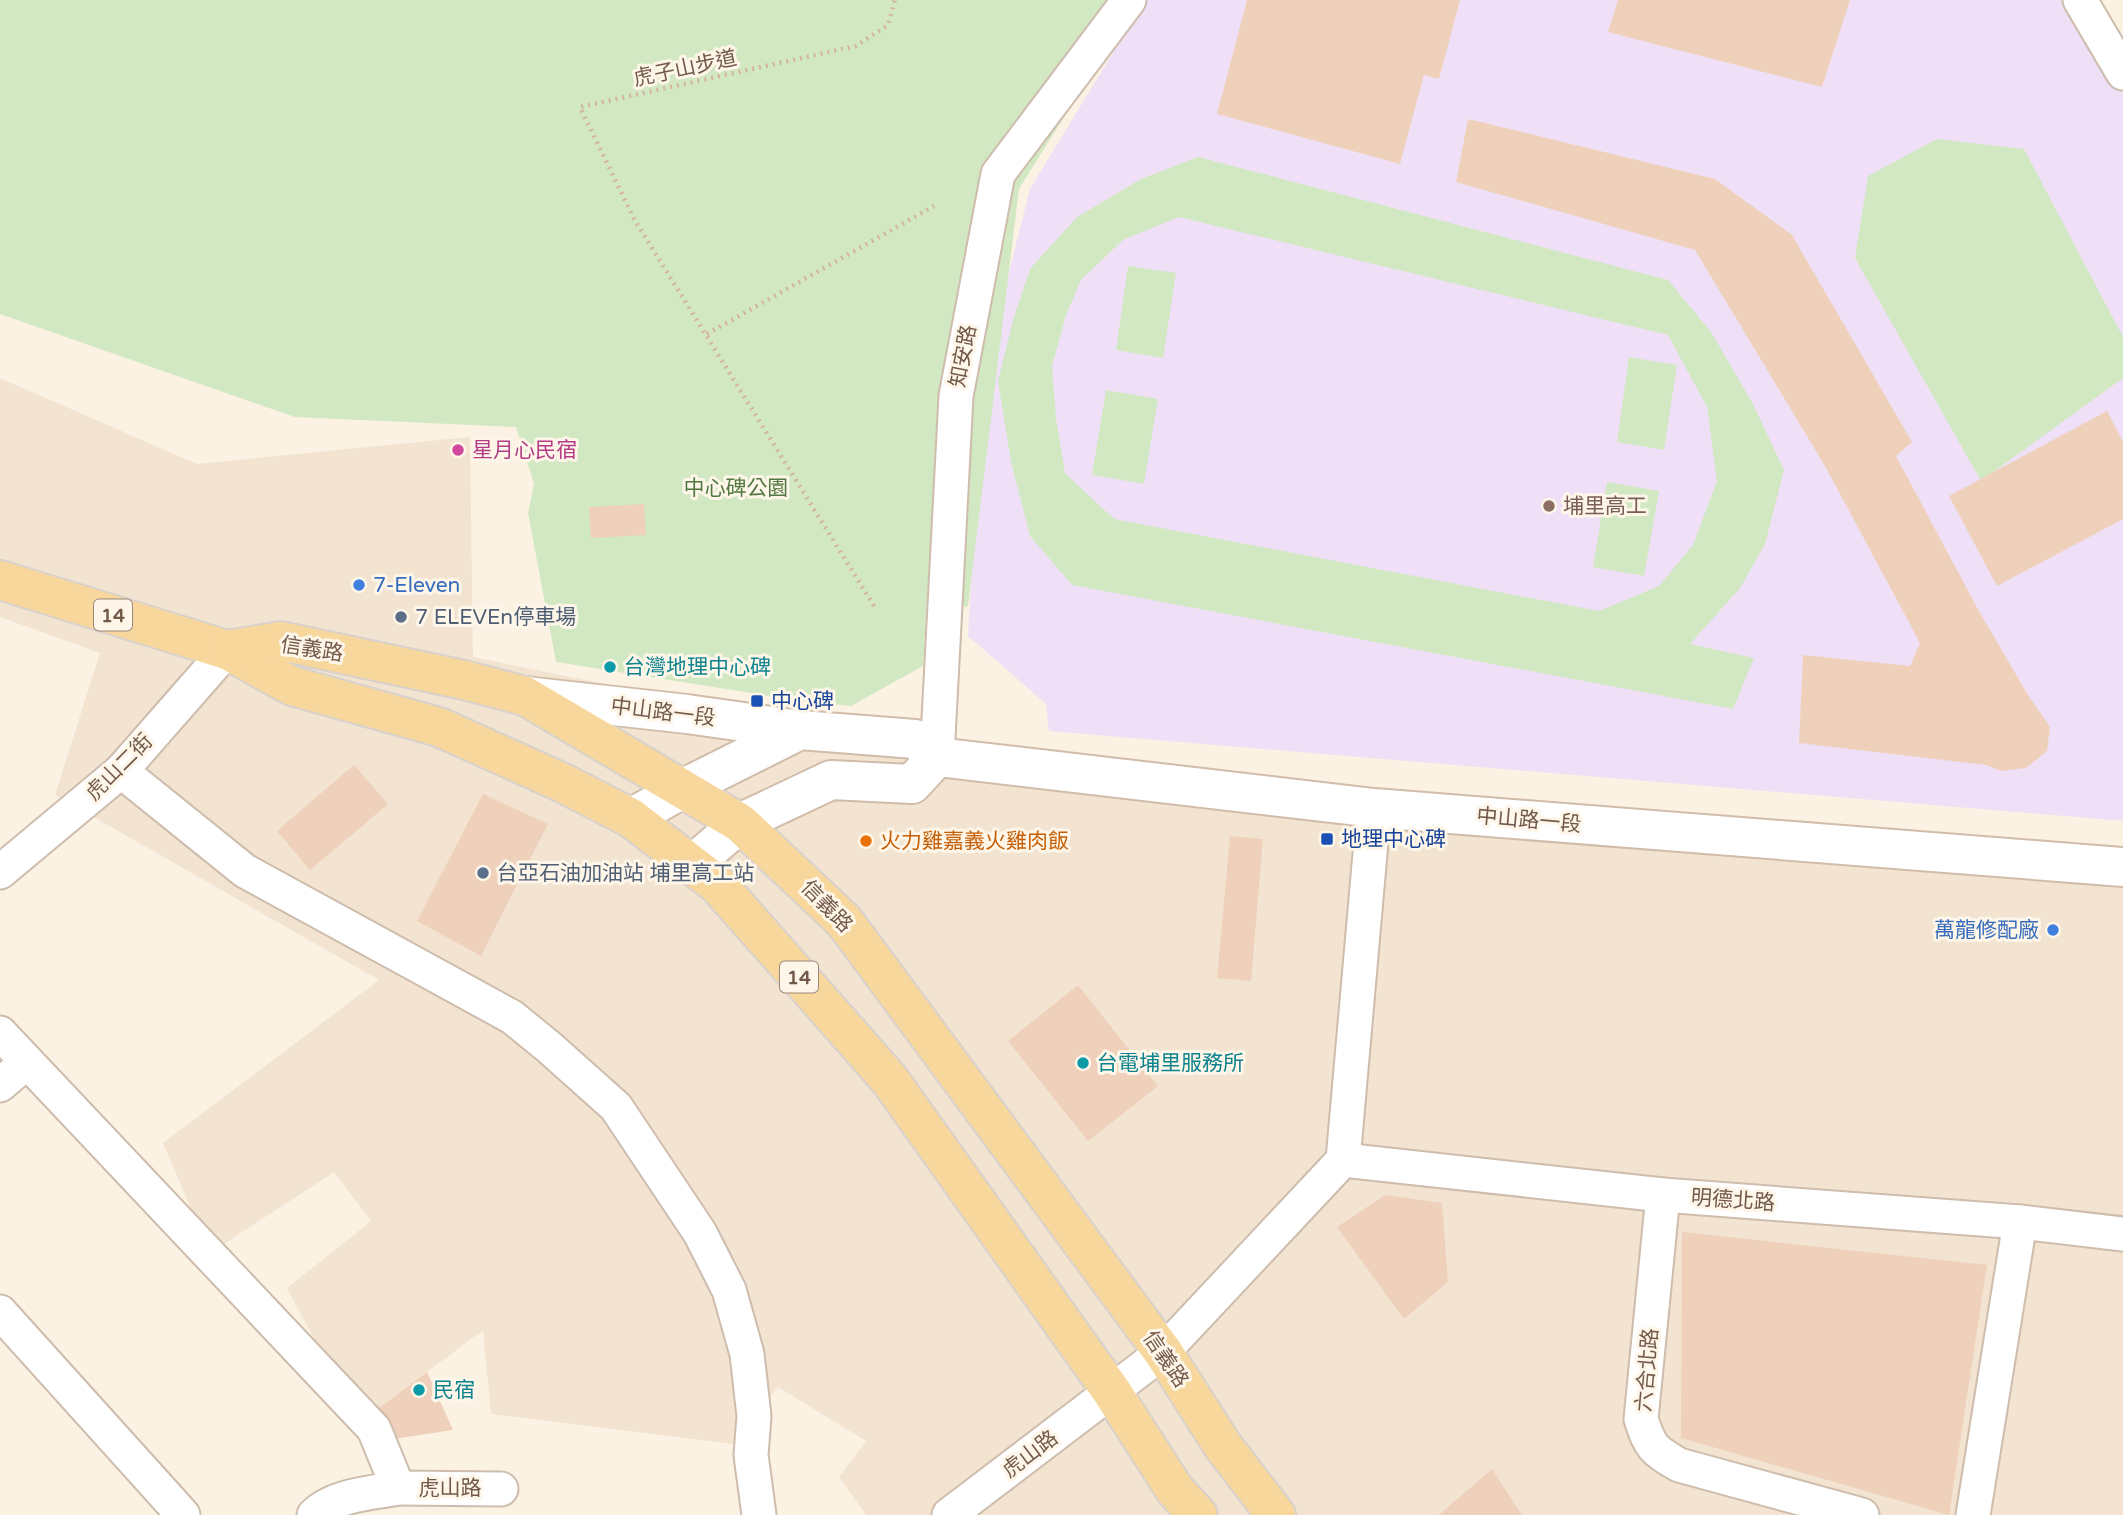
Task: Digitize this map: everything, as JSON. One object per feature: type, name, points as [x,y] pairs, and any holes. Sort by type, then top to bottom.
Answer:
[{"type":"main road","name":"14","points":[[0,580],[227,650]]},
{"type":"main road","name":"信義路","points":[[227,650],[281,641],[464,680],[525,696],[740,823],[844,921],[1163,1352],[1223,1446],[1276,1515]]},
{"type":"main road","name":"信義路","points":[[227,650],[292,686],[439,727],[564,783],[631,818],[717,884],[889,1079],[1112,1392],[1175,1490],[1198,1515]]},
{"type":"street","name":"知安路","points":[[937,757],[956,396],[998,174],[1129,0]]},
{"type":"street","points":[[2080,0],[2123,73]]},
{"type":"street","name":"虎山二街","points":[[0,872],[121,771],[227,650]]},
{"type":"street","name":"中山路一段","points":[[525,696],[800,730],[915,739],[937,757],[1374,808],[2123,867]]},
{"type":"street","points":[[631,818],[684,788],[800,730]]},
{"type":"street","points":[[692,865],[740,823],[831,780],[912,784],[937,757]]},
{"type":"street","points":[[121,771],[245,871],[512,1017],[616,1107],[700,1233],[729,1290],[747,1354],[754,1416],[751,1455],[759,1515]]},
{"type":"street","points":[[1112,1392],[1163,1352],[1343,1160],[1374,808]]},
{"type":"street","points":[[0,1033],[374,1429],[398,1488]]},
{"type":"street","points":[[0,1084],[27,1062]]},
{"type":"street","name":"明德北路","points":[[1343,1160],[1663,1195],[2020,1222],[2123,1234]]},
{"type":"street","name":"六合北路","points":[[1663,1195],[1641,1419],[1649,1442],[1659,1454],[1679,1465],[1862,1515]]},
{"type":"street","points":[[1973,1515],[2020,1222]]},
{"type":"street","points":[[0,1312],[183,1515]]},
{"type":"street","name":"虎山路","points":[[949,1515],[1112,1392]]},
{"type":"street","name":"虎山路","points":[[314,1515],[327,1505],[398,1488],[501,1489]]},
{"type":"path","name":"虎子山步道","points":[[707,334],[634,219],[580,107],[856,46],[888,25],[895,0]]},
{"type":"path","points":[[874,606],[707,334],[934,206]]},
{"type":"shaded area","name":"埔里高工","points":[[1145,0],[2070,0],[2123,94],[2123,821],[1049,731],[1046,704],[968,636],[983,375],[1030,189]]},
{"type":"shaded area","points":[[0,378],[197,464],[470,437],[473,657],[757,715],[881,752],[2123,883],[2123,1515],[866,1515],[839,1477],[866,1441],[778,1387],[733,1444],[491,1414],[483,1330],[359,1423],[287,1288],[371,1221],[334,1172],[210,1253],[163,1143],[379,980],[55,795],[100,653],[0,617]]},
{"type":"green space","name":"中心碑公園","points":[[0,0],[1137,0],[1019,189],[968,607],[927,600],[923,666],[851,706],[801,701],[556,662],[528,513],[534,484],[516,427],[295,417],[0,314]]},
{"type":"green space","points":[[1937,139],[2024,149],[2123,337],[2123,378],[1981,481],[1855,258],[1868,176]]},
{"type":"green space","points":[[1198,157],[1668,280],[1711,332],[1752,402],[1784,470],[1765,544],[1740,588],[1690,644],[1754,658],[1733,709],[1072,585],[1030,536],[1011,462],[998,381],[1014,317],[1030,269],[1077,217],[1141,179]],"holes":[[[1179,217],[1668,335],[1707,407],[1717,481],[1693,545],[1659,586],[1599,611],[1114,519],[1065,473],[1056,418],[1052,366],[1066,315],[1081,280],[1123,240]]]},
{"type":"green space","points":[[1128,266],[1176,273],[1163,358],[1116,350]]},
{"type":"green space","points":[[1629,357],[1677,365],[1664,450],[1617,442]]},
{"type":"green space","points":[[1106,390],[1158,399],[1144,484],[1092,475]]},
{"type":"green space","points":[[1607,482],[1659,491],[1644,576],[1593,567]]},
{"type":"building","points":[[1247,0],[1460,0],[1439,79],[1424,75],[1400,164],[1217,114]]},
{"type":"building","points":[[1618,0],[1850,0],[1822,87],[1608,32]]},
{"type":"building","points":[[1468,119],[1715,179],[1792,235],[1912,442],[1896,456],[1980,613],[2050,727],[2047,751],[2026,768],[2001,771],[1986,765],[1799,743],[1803,655],[1910,666],[1920,643],[1825,466],[1695,250],[1456,182]]},
{"type":"building","points":[[2107,411],[2123,442],[2123,519],[1997,586],[1949,496]]},
{"type":"building","points":[[644,504],[646,535],[591,538],[589,507]]},
{"type":"building","points":[[354,765],[388,804],[310,870],[277,831]]},
{"type":"building","name":"台亞石油加油站 埔里高工站","points":[[483,794],[548,824],[481,956],[417,921]]},
{"type":"building","points":[[1230,836],[1263,839],[1251,981],[1217,978]]},
{"type":"building","name":"台電埔里服務所","points":[[1078,985],[1158,1086],[1088,1141],[1008,1041]]},
{"type":"building","points":[[1385,1195],[1442,1203],[1448,1282],[1404,1319],[1337,1227]]},
{"type":"building","points":[[1682,1232],[1987,1265],[1949,1515],[1681,1438]]},
{"type":"building","name":"民宿","points":[[427,1372],[453,1430],[387,1440],[379,1408]]},
{"type":"building","points":[[1492,1469],[1522,1515],[1439,1515]]},
{"type":"place","name":"星月心民宿","points":[[458,450]]},
{"type":"place","name":"埔里高工","points":[[1549,506]]},
{"type":"place","name":"7-Eleven","points":[[359,585]]},
{"type":"place","name":"7 ELEVEn停車場","points":[[401,617]]},
{"type":"place","name":"台灣地理中心碑","points":[[610,667]]},
{"type":"place","name":"中心碑","points":[[757,701]]},
{"type":"place","name":"地理中心碑","points":[[1327,839]]},
{"type":"place","name":"火力雞嘉義火雞肉飯","points":[[866,841]]},
{"type":"place","name":"台亞石油加油站 埔里高工站","points":[[483,873]]},
{"type":"place","name":"萬龍修配廠","points":[[2053,930]]},
{"type":"place","name":"台電埔里服務所","points":[[1083,1063]]},
{"type":"place","name":"民宿","points":[[419,1390]]}]
